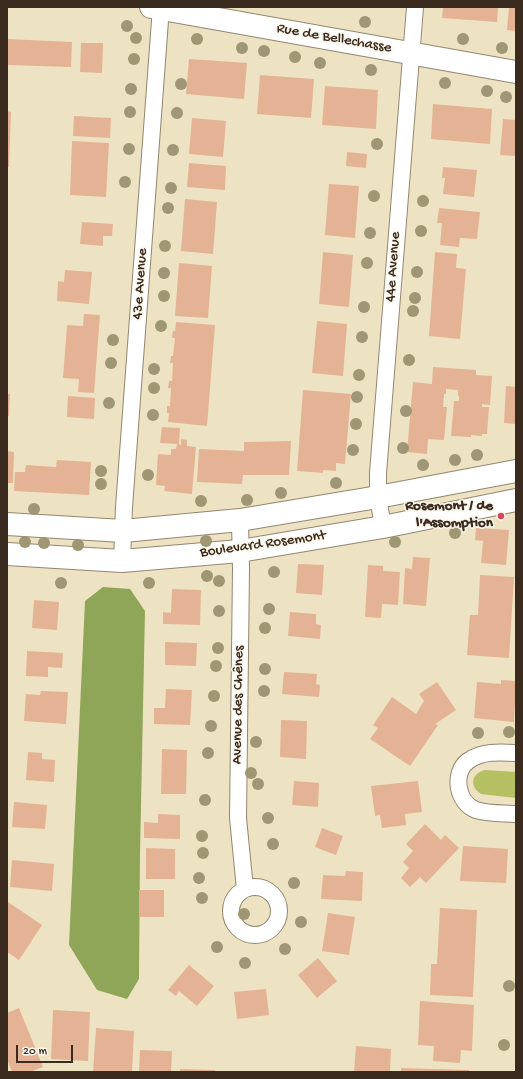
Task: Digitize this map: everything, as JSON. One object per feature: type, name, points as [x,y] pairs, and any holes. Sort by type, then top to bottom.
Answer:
[{"type":"main road","name":"Rue de Bellechasse","points":[[158,8],[411,52],[516,72]]},
{"type":"main road","name":"Boulevard Rosemont","points":[[7,524],[123,531],[240,520],[378,497],[516,471]]},
{"type":"main road","name":"Boulevard Rosemont","points":[[7,554],[122,561],[240,550],[383,527],[516,500]]},
{"type":"main road","points":[[484,507],[516,508]]},
{"type":"street","name":"44e Avenue","points":[[383,527],[378,497],[378,473],[415,7]]},
{"type":"street","name":"43e Avenue","points":[[122,561],[158,8]]},
{"type":"street","name":"Avenue des Chênes","points":[[240,520],[238,818],[245,889]]},
{"type":"street","points":[[516,753],[502,752],[479,755],[467,762],[460,772],[459,782],[460,792],[465,802],[476,810],[516,814]]},
{"type":"green space","points":[[103,587],[130,589],[145,611],[139,979],[127,999],[97,990],[69,945],[85,601]]},
{"type":"green space","points":[[485,770],[516,772],[516,798],[481,794],[477,791],[473,784],[474,777]]},
{"type":"building","points":[[443,7],[498,7],[497,22],[442,18]]},
{"type":"building","points":[[509,7],[516,7],[516,31],[507,30]]},
{"type":"building","points":[[7,39],[72,42],[71,67],[7,65]]},
{"type":"building","points":[[81,43],[103,43],[102,73],[80,72]]},
{"type":"building","points":[[189,59],[247,63],[244,99],[186,94]]},
{"type":"building","points":[[260,75],[314,79],[311,118],[257,114]]},
{"type":"building","points":[[325,86],[378,90],[376,129],[322,125]]},
{"type":"building","points":[[433,104],[492,109],[490,144],[431,139]]},
{"type":"building","points":[[7,111],[11,112],[9,167],[7,167]]},
{"type":"building","points":[[74,116],[111,118],[110,138],[73,136]]},
{"type":"building","points":[[192,118],[226,121],[223,157],[189,154]]},
{"type":"building","points":[[503,119],[516,120],[516,156],[500,155]]},
{"type":"building","points":[[72,141],[109,143],[106,197],[70,195]]},
{"type":"building","points":[[347,152],[367,154],[366,168],[346,166]]},
{"type":"building","points":[[189,163],[226,166],[225,190],[187,187]]},
{"type":"building","points":[[443,167],[477,170],[474,197],[443,194],[445,178],[442,178]]},
{"type":"building","points":[[329,184],[359,186],[355,238],[325,235]]},
{"type":"building","points":[[185,199],[217,202],[213,254],[181,251]]},
{"type":"building","points":[[439,208],[480,212],[477,239],[460,238],[459,247],[440,245],[442,223],[437,223]]},
{"type":"building","points":[[82,222],[113,224],[112,236],[103,236],[103,246],[80,244]]},
{"type":"building","points":[[323,252],[353,255],[349,307],[319,304]]},
{"type":"building","points":[[435,252],[457,254],[456,268],[466,269],[460,339],[429,336]]},
{"type":"building","points":[[179,263],[212,266],[208,318],[175,316]]},
{"type":"building","points":[[65,270],[92,272],[89,304],[57,301],[58,281],[64,282]]},
{"type":"building","points":[[84,314],[100,315],[94,393],[78,392],[79,379],[63,378],[67,325],[83,326]]},
{"type":"building","points":[[317,321],[347,324],[343,376],[312,373]]},
{"type":"building","points":[[176,322],[215,325],[207,426],[168,422],[169,413],[167,413],[167,406],[170,406],[171,388],[168,388],[169,381],[172,381],[173,363],[170,363],[171,356],[173,356],[175,338],[172,338],[173,331],[175,331]]},
{"type":"building","points":[[433,367],[476,370],[476,375],[492,376],[490,405],[482,404],[482,407],[489,407],[487,434],[482,434],[482,436],[471,435],[471,437],[451,436],[454,401],[459,401],[459,396],[458,390],[446,389],[443,407],[447,407],[444,440],[428,439],[427,454],[407,452],[413,382],[432,384]]},
{"type":"building","points":[[506,386],[516,387],[516,424],[504,423]]},
{"type":"building","points":[[303,390],[351,394],[345,464],[336,463],[336,471],[323,470],[323,473],[297,471]]},
{"type":"building","points":[[7,394],[10,394],[9,416],[7,416]]},
{"type":"building","points":[[68,396],[95,398],[94,419],[67,417]]},
{"type":"building","points":[[162,427],[180,428],[179,444],[181,445],[181,439],[187,440],[187,446],[196,447],[192,494],[164,491],[165,486],[156,485],[158,454],[171,455],[171,449],[176,449],[177,444],[160,443]]},
{"type":"building","points":[[291,441],[289,475],[243,475],[242,484],[197,482],[199,449],[244,451],[244,442]]},
{"type":"building","points":[[7,451],[14,452],[13,483],[7,483]]},
{"type":"building","points":[[57,460],[91,462],[89,495],[14,491],[15,472],[25,472],[26,465],[56,467]]},
{"type":"building","points":[[476,528],[509,530],[506,565],[481,563],[483,541],[475,540]]},
{"type":"building","points":[[413,557],[430,558],[426,606],[403,604],[405,568],[412,569]]},
{"type":"building","points":[[298,564],[324,565],[322,595],[296,593]]},
{"type":"building","points":[[368,565],[383,566],[383,571],[400,572],[398,605],[382,604],[381,618],[365,617]]},
{"type":"building","points":[[480,575],[514,577],[509,658],[467,655],[470,615],[478,615]]},
{"type":"building","points":[[172,589],[201,590],[200,625],[163,624],[163,612],[171,613]]},
{"type":"building","points":[[34,600],[59,602],[57,630],[32,628]]},
{"type":"building","points":[[290,612],[316,614],[316,624],[321,625],[320,639],[288,636]]},
{"type":"building","points":[[165,642],[197,643],[196,666],[165,665]]},
{"type":"building","points":[[27,651],[63,653],[62,668],[48,667],[48,677],[26,676]]},
{"type":"building","points":[[284,672],[317,674],[316,684],[320,685],[319,697],[282,694]]},
{"type":"building","points":[[501,680],[516,681],[514,722],[474,718],[477,682],[501,684]]},
{"type":"building","points":[[437,682],[456,710],[435,724],[438,725],[410,766],[370,739],[378,728],[373,725],[392,697],[416,714],[424,701],[419,694]]},
{"type":"building","points":[[166,689],[192,690],[190,725],[154,724],[154,708],[165,708]]},
{"type":"building","points":[[41,691],[68,692],[66,724],[24,721],[26,694],[40,695]]},
{"type":"building","points":[[281,720],[307,721],[306,759],[280,757]]},
{"type":"building","points":[[162,749],[187,750],[186,794],[161,794]]},
{"type":"building","points":[[28,752],[42,753],[42,759],[55,760],[54,782],[26,780]]},
{"type":"building","points":[[294,781],[319,783],[318,807],[292,805]]},
{"type":"building","points":[[418,781],[422,812],[405,814],[406,825],[382,828],[380,815],[375,816],[371,786]]},
{"type":"building","points":[[14,802],[47,805],[45,829],[12,827]]},
{"type":"building","points":[[158,814],[180,815],[180,839],[144,838],[144,822],[158,823]]},
{"type":"building","points":[[425,824],[441,840],[445,835],[459,848],[426,883],[420,877],[410,887],[401,878],[409,868],[403,862],[413,851],[406,844]]},
{"type":"building","points":[[322,828],[343,836],[336,855],[315,847]]},
{"type":"building","points":[[463,846],[508,849],[506,883],[460,881]]},
{"type":"building","points":[[146,848],[175,849],[175,879],[146,879]]},
{"type":"building","points":[[12,860],[54,864],[52,891],[10,887]]},
{"type":"building","points":[[346,871],[363,872],[362,901],[321,899],[323,875],[345,876]]},
{"type":"building","points":[[139,890],[164,890],[164,917],[139,917]]},
{"type":"building","points":[[8,902],[42,925],[19,960],[7,952]]},
{"type":"building","points":[[440,908],[477,910],[473,997],[430,995],[431,964],[437,964]]},
{"type":"building","points":[[328,913],[355,917],[349,955],[322,951]]},
{"type":"building","points":[[318,958],[337,981],[317,998],[298,975]]},
{"type":"building","points":[[189,965],[214,986],[197,1006],[179,991],[176,996],[168,990]]},
{"type":"building","points":[[266,989],[269,1015],[237,1019],[234,992]]},
{"type":"building","points":[[420,1001],[474,1005],[472,1051],[461,1050],[460,1063],[433,1061],[434,1046],[418,1045]]},
{"type":"building","points":[[19,1008],[43,1067],[30,1072],[12,1072],[7,1059],[7,1013]]},
{"type":"building","points":[[53,1010],[90,1012],[88,1061],[51,1059]]},
{"type":"building","points":[[96,1028],[134,1031],[132,1072],[93,1072]]},
{"type":"building","points":[[356,1046],[391,1049],[390,1072],[354,1072]]},
{"type":"building","points":[[140,1050],[172,1051],[171,1072],[139,1072]]},
{"type":"building","points":[[401,1068],[469,1070],[469,1072],[401,1072]]},
{"type":"building","points":[[180,1069],[215,1070],[215,1072],[180,1072]]},
{"type":"place","name":"Rosemont / de l'Assomption","points":[[501,516]]}]
